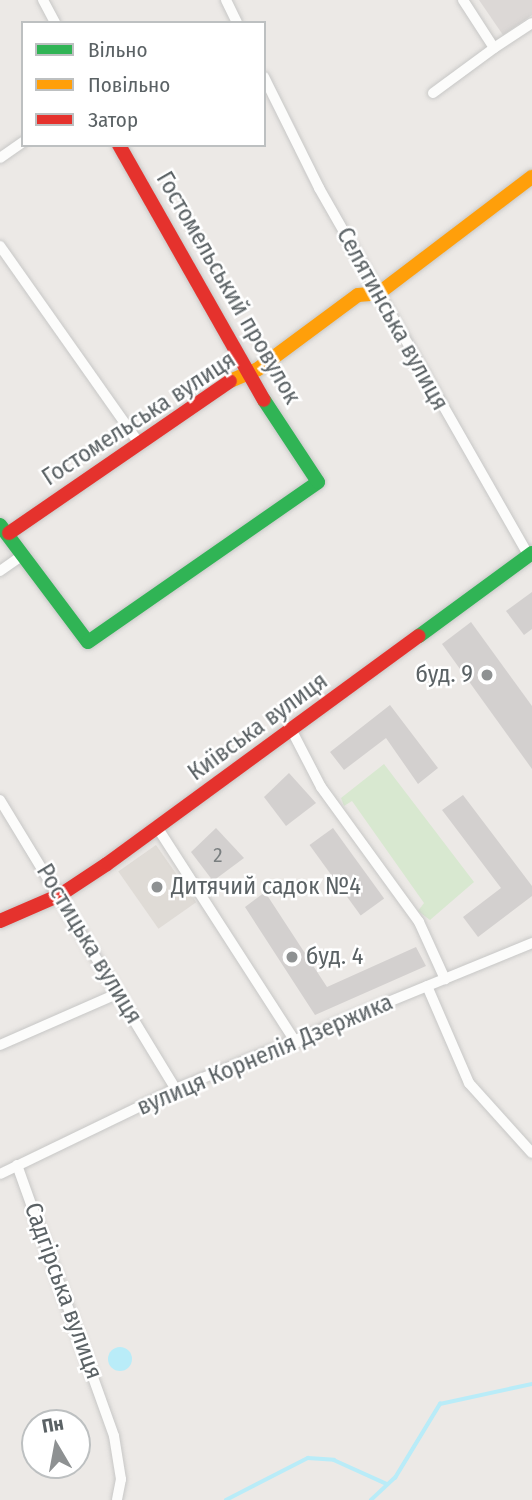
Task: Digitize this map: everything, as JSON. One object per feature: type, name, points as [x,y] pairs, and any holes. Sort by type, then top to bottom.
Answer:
[{"type":"street","points":[[43,0],[54,21]]},
{"type":"street","points":[[226,0],[236,21]]},
{"type":"street","points":[[463,0],[495,48]]},
{"type":"street","points":[[433,93],[532,23]]},
{"type":"street","name":"Селятинська вулиця","points":[[266,81],[379,293],[531,554]]},
{"type":"street","points":[[0,158],[21,143]]},
{"type":"street","name":"Гостомельський провулок","points":[[5,529],[88,642],[314,488],[315,473],[246,373],[120,147]]},
{"type":"street","name":"Гостомельська вулиця","points":[[5,529],[246,373],[358,295],[379,293],[532,177]]},
{"type":"street","points":[[0,246],[139,443]]},
{"type":"street","points":[[0,570],[24,554]]},
{"type":"street","name":"Київська вулиця","points":[[0,921],[60,895],[292,731],[531,554]]},
{"type":"street","points":[[292,731],[321,787],[419,922],[445,979]]},
{"type":"street","name":"Ростицька вулиця","points":[[0,800],[176,1089]]},
{"type":"street","points":[[157,827],[296,1043]]},
{"type":"street","name":"вулиця Корнелія Дзержика","points":[[0,1174],[176,1089],[296,1043],[532,943]]},
{"type":"street","points":[[427,986],[469,1083],[532,1153]]},
{"type":"street","points":[[0,1045],[119,993]]},
{"type":"street","name":"Садгірська вулиця","points":[[17,1165],[114,1436],[121,1479],[117,1500]]},
{"type":"shaded area","points":[[479,0],[532,0],[532,15],[503,35]]},
{"type":"shaded area","name":"Дитячий садок №4","points":[[156,845],[196,902],[158,929],[118,871]]},
{"type":"green space","points":[[384,764],[474,882],[430,920],[418,911],[424,903],[352,801],[344,806],[341,798]]},
{"type":"water","points":[[120,1347],[128,1351],[132,1359],[128,1367],[120,1371],[112,1367],[108,1359],[112,1351]]},
{"type":"building","points":[[532,592],[532,629],[524,635],[506,611]]},
{"type":"building","name":"буд. 9","points":[[471,622],[532,706],[532,769],[442,644]]},
{"type":"building","points":[[390,705],[438,768],[418,784],[386,738],[344,770],[330,752]]},
{"type":"building","points":[[289,773],[316,803],[286,826],[264,797]]},
{"type":"building","points":[[463,795],[532,886],[532,896],[478,937],[463,917],[501,888],[442,810]]},
{"type":"building","points":[[216,828],[244,858],[213,881],[191,852]]},
{"type":"building","points":[[333,828],[384,898],[361,915],[310,845]]},
{"type":"building","name":"буд. 4","points":[[265,892],[327,987],[416,947],[426,966],[315,1015],[245,907]]},
{"type":"waterway","points":[[371,1500],[395,1478],[440,1404],[532,1384]]},
{"type":"waterway","points":[[226,1500],[308,1458],[334,1460],[387,1484]]},
{"type":"traffic: fast","points":[[0,525],[88,642],[318,482],[264,400]]},
{"type":"traffic: fast","points":[[419,636],[532,553]]},
{"type":"traffic: slow","points":[[230,381],[258,369],[358,295],[379,293],[532,177]]},
{"type":"traffic: jam","points":[[120,147],[264,400]]},
{"type":"traffic: jam","points":[[9,533],[230,381]]},
{"type":"traffic: jam","points":[[0,921],[60,895],[107,864],[419,636]]},
{"type":"place","name":"буд. 9","points":[[487,675]]},
{"type":"place","name":"Дитячий садок №4","points":[[157,887]]},
{"type":"place","name":"буд. 4","points":[[292,957]]}]
